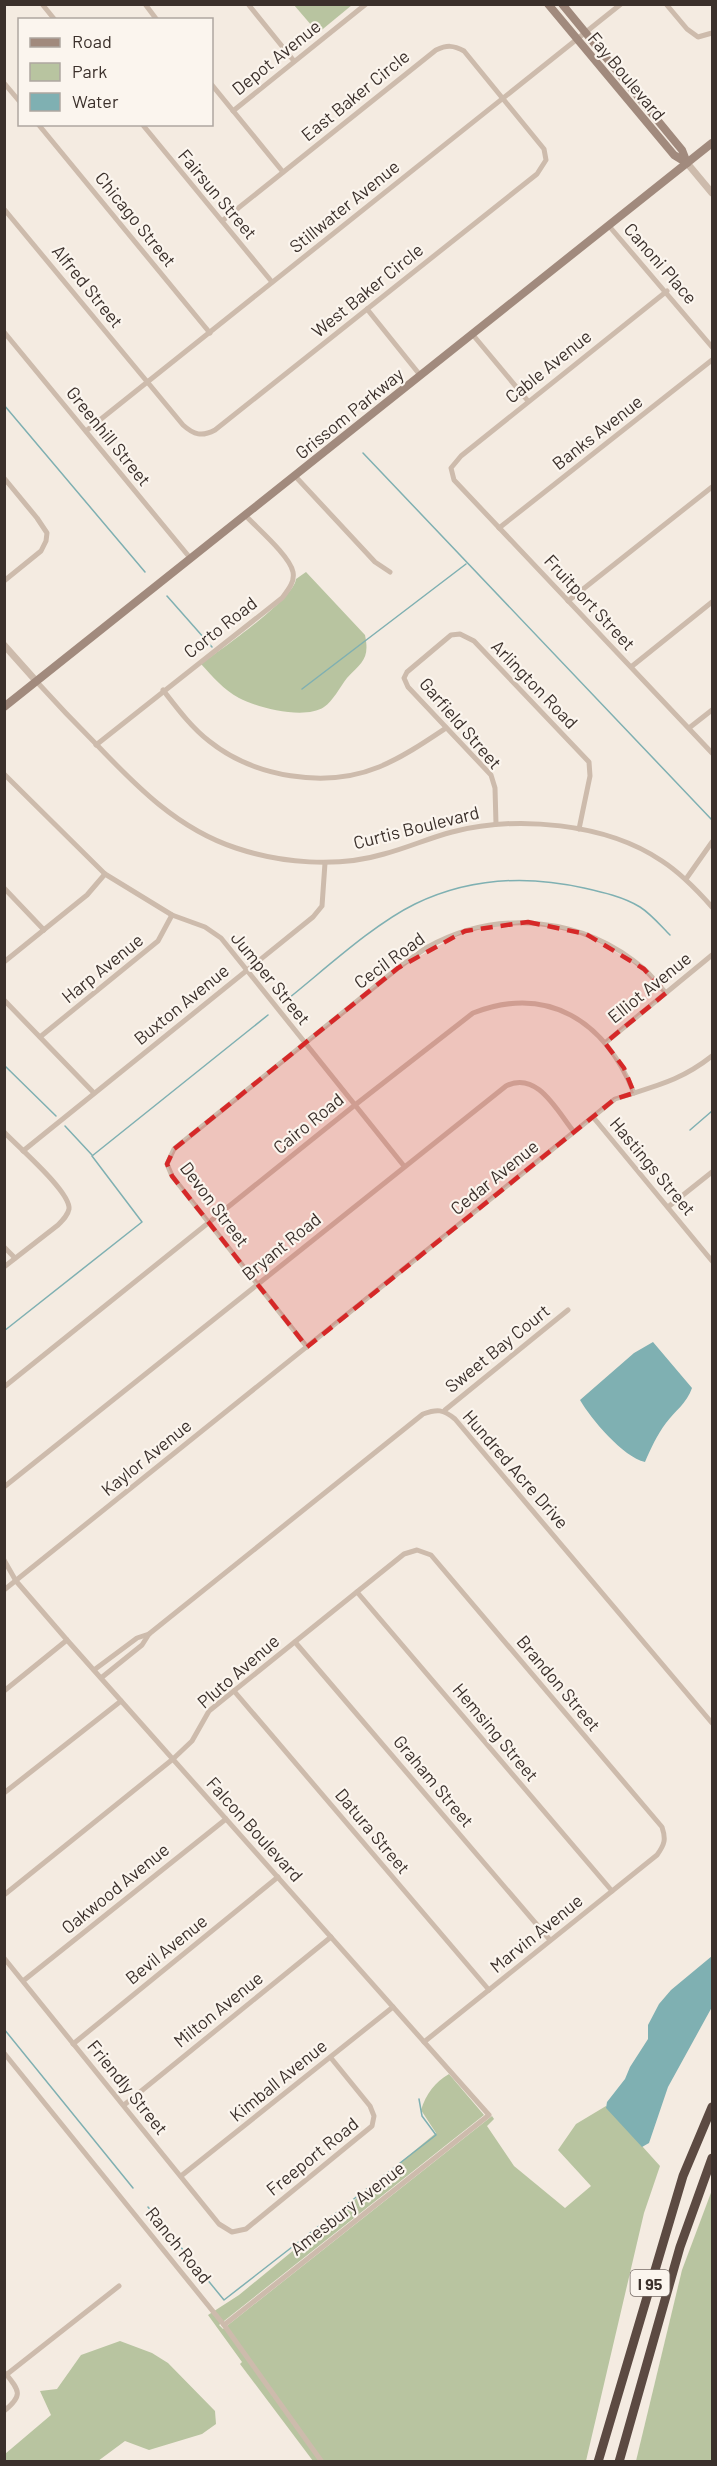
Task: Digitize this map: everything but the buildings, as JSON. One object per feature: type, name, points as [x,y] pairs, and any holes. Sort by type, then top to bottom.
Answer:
[{"type":"highway","name":"I 95","points":[[598,2462],[683,2176],[712,2107]]},
{"type":"highway","name":"I 95","points":[[619,2462],[680,2247],[712,2158]]},
{"type":"main road","name":"Fay Boulevard","points":[[548,4],[674,155],[687,163]]},
{"type":"main road","name":"Fay Boulevard","points":[[562,4],[682,150],[687,163]]},
{"type":"main road","name":"Grissom Parkway","points":[[4,707],[712,142]]},
{"type":"street","points":[[42,4],[53,18]]},
{"type":"street","points":[[145,4],[156,18]]},
{"type":"street","points":[[248,4],[294,61]]},
{"type":"street","name":"Depot Avenue","points":[[233,111],[366,4]]},
{"type":"street","name":"Stillwater Avenue","points":[[86,431],[621,4]]},
{"type":"street","points":[[666,4],[692,34],[698,37],[712,33]]},
{"type":"street","name":"East Baker Circle","points":[[222,222],[436,50],[446,45],[456,46],[464,51],[503,98]]},
{"type":"street","points":[[4,83],[18,100]]},
{"type":"street","points":[[213,86],[283,172]]},
{"type":"street","name":"West Baker Circle","points":[[148,383],[190,432],[199,435],[207,434],[367,309],[543,167],[546,160],[544,149],[503,98]]},
{"type":"street","name":"Chicago Street","points":[[40,126],[210,333]]},
{"type":"street","name":"Fairsun Street","points":[[144,126],[272,282]]},
{"type":"street","name":"Fay Boulevard","points":[[687,163],[712,193]]},
{"type":"street","name":"Alfred Street","points":[[4,209],[148,383]]},
{"type":"street","name":"Canoni Place","points":[[609,226],[667,291],[712,347]]},
{"type":"street","name":"Cable Avenue","points":[[451,468],[461,456],[528,401],[667,291]]},
{"type":"street","points":[[367,309],[420,375]]},
{"type":"street","name":"Greenhill Street","points":[[4,332],[191,559]]},
{"type":"street","points":[[472,335],[528,401]]},
{"type":"street","name":"Banks Avenue","points":[[499,528],[712,360]]},
{"type":"street","name":"Fruitport Street","points":[[451,468],[454,480],[712,753]]},
{"type":"street","points":[[295,476],[375,562],[390,572]]},
{"type":"street","points":[[4,478],[37,518],[46,533],[46,541],[41,551],[4,581]]},
{"type":"street","points":[[568,601],[712,487]]},
{"type":"street","name":"Corto Road","points":[[96,745],[282,598],[292,585],[293,572],[288,561],[246,516]]},
{"type":"street","points":[[631,667],[712,602]]},
{"type":"street","name":"Arlington Road","points":[[404,678],[407,672],[451,635],[468,636],[589,762],[590,777],[579,829]]},
{"type":"street","name":"Curtis Boulevard","points":[[4,645],[137,787],[169,814],[204,835],[237,848],[265,855],[325,862],[381,855],[453,831],[496,824],[548,825],[579,829],[636,848],[660,860],[686,879],[712,907]]},
{"type":"street","name":"Garfield Street","points":[[404,678],[408,687],[491,775],[495,788],[496,824]]},
{"type":"street","points":[[163,690],[190,723],[219,747],[261,768],[307,778],[338,777],[376,768],[397,759],[446,728]]},
{"type":"street","points":[[689,728],[712,710]]},
{"type":"street","name":"Jumper Street","points":[[4,774],[105,874],[172,915],[205,927],[221,938],[404,1166]]},
{"type":"street","points":[[686,879],[712,842]]},
{"type":"street","name":"Buxton Avenue","points":[[23,1151],[313,917],[322,906],[325,862]]},
{"type":"street","points":[[4,962],[87,895],[105,874]]},
{"type":"street","points":[[4,888],[44,930]]},
{"type":"street","name":"Harp Avenue","points":[[40,1037],[158,941],[172,915]]},
{"type":"street","name":"Cecil Road","points":[[167,1164],[174,1149],[398,968],[428,947],[465,931],[498,923],[528,922],[557,926],[586,934],[615,949],[644,969],[666,993]]},
{"type":"street","name":"Elliot Avenue","points":[[605,1043],[712,955]]},
{"type":"street","points":[[4,1000],[94,1093]]},
{"type":"street","name":"Cairo Road","points":[[4,1387],[454,1026],[472,1014],[494,1005],[531,1002],[566,1012],[605,1043],[624,1068],[634,1093]]},
{"type":"street","name":"Cedar Avenue","points":[[307,1347],[615,1099],[682,1077],[712,1056]]},
{"type":"street","name":"Bryant Road","points":[[4,1487],[404,1166],[515,1082],[532,1084],[541,1091],[574,1132]]},
{"type":"street","name":"Hastings Street","points":[[593,1117],[712,1262]]},
{"type":"street","points":[[4,1132],[64,1194],[69,1209],[58,1225],[4,1267]]},
{"type":"street","name":"Devon Street","points":[[167,1164],[172,1176],[307,1347]]},
{"type":"street","points":[[668,1207],[712,1172]]},
{"type":"street","points":[[4,1247],[15,1258]]},
{"type":"street","name":"Sweet Bay Court","points":[[445,1410],[568,1310]]},
{"type":"street","name":"Kaylor Avenue","points":[[4,1590],[307,1347]]},
{"type":"street","name":"Hundred Acre Drive","points":[[101,1678],[142,1645],[149,1634],[423,1414],[445,1410],[712,1723]]},
{"type":"street","name":"Pluto Avenue","points":[[4,1895],[173,1759],[192,1741],[209,1711],[404,1554],[417,1550]]},
{"type":"street","name":"Brandon Street","points":[[417,1550],[430,1555],[662,1827],[666,1837],[664,1845]]},
{"type":"street","name":"Falcon Boulevard","points":[[4,1560],[16,1581],[67,1641],[489,2115]]},
{"type":"street","name":"Hemsing Street","points":[[357,1592],[612,1891]]},
{"type":"street","name":"Hundred Acre Drive","points":[[94,1670],[136,1638],[149,1634]]},
{"type":"street","points":[[4,1691],[67,1641]]},
{"type":"street","name":"Graham Street","points":[[295,1642],[550,1940]]},
{"type":"street","name":"Datura Street","points":[[234,1691],[489,1990]]},
{"type":"street","points":[[4,1793],[122,1701]]},
{"type":"street","name":"Oakwood Avenue","points":[[23,1981],[226,1819]]},
{"type":"street","name":"Marvin Avenue","points":[[424,2042],[657,1855],[664,1845]]},
{"type":"street","name":"Bevil Avenue","points":[[73,2043],[278,1877]]},
{"type":"street","name":"Milton Avenue","points":[[124,2105],[331,1937]]},
{"type":"street","name":"Friendly Street","points":[[4,1958],[219,2224],[232,2232]]},
{"type":"street","name":"Kimball Avenue","points":[[182,2176],[393,2007]]},
{"type":"street","name":"Ranch Road","points":[[4,2053],[224,2325],[320,2461]]},
{"type":"street","name":"Freeport Road","points":[[232,2232],[246,2229],[372,2126],[374,2116],[370,2106],[331,2058]]},
{"type":"street","name":"Amesbury Avenue","points":[[224,2325],[489,2115]]},
{"type":"street","points":[[4,2411],[16,2401],[18,2395],[15,2386],[5,2374],[119,2286]]},
{"type":"highlighted area","points":[[528,922],[586,934],[644,969],[666,993],[605,1043],[624,1068],[634,1093],[615,1099],[307,1347],[172,1176],[167,1164],[174,1149],[398,968],[465,931]]},
{"type":"green space","points":[[294,5],[352,5],[318,33]]},
{"type":"green space","points":[[306,572],[365,635],[364,660],[330,701],[316,711],[294,713],[282,711],[239,698],[223,687],[201,664],[270,611],[292,588],[296,579]]},
{"type":"green space","points":[[449,2074],[484,2115],[219,2325],[223,2329],[492,2116],[494,2119],[487,2126],[514,2166],[565,2208],[591,2186],[558,2150],[576,2124],[606,2106],[660,2166],[644,2213],[586,2461],[313,2461],[240,2364],[242,2362],[208,2315],[239,2295],[436,2133],[421,2110],[432,2089]]},
{"type":"green space","points":[[712,2190],[712,2461],[636,2461],[682,2270]]},
{"type":"green space","points":[[120,2341],[152,2353],[168,2363],[215,2411],[216,2424],[202,2434],[149,2450],[125,2441],[98,2461],[5,2461],[5,2454],[51,2415],[40,2391],[57,2389],[81,2355]]},
{"type":"water","points":[[653,1342],[692,1388],[684,1403],[660,1432],[645,1462],[636,1459],[618,1445],[600,1427],[580,1400],[634,1353]]},
{"type":"water","points":[[712,1956],[712,2007],[668,2087],[649,2143],[642,2147],[606,2108],[607,2102],[625,2079],[648,2039],[648,2025],[659,2004],[671,1990]]},
{"type":"waterway","points":[[4,405],[145,572]]},
{"type":"waterway","points":[[363,453],[712,820]]},
{"type":"waterway","points":[[302,689],[466,564]]},
{"type":"waterway","points":[[167,596],[212,647]]},
{"type":"waterway","points":[[284,1002],[365,936],[399,913],[435,895],[477,884],[498,881],[541,881],[605,893],[640,907],[670,935]]},
{"type":"waterway","points":[[4,1331],[142,1222],[92,1156],[268,1015]]},
{"type":"waterway","points":[[4,1065],[56,1116]]},
{"type":"waterway","points":[[690,1130],[712,1111]]},
{"type":"waterway","points":[[65,1126],[92,1155]]},
{"type":"waterway","points":[[4,2029],[133,2188]]},
{"type":"waterway","points":[[148,2207],[224,2300],[436,2135],[422,2116],[419,2099]]}]
